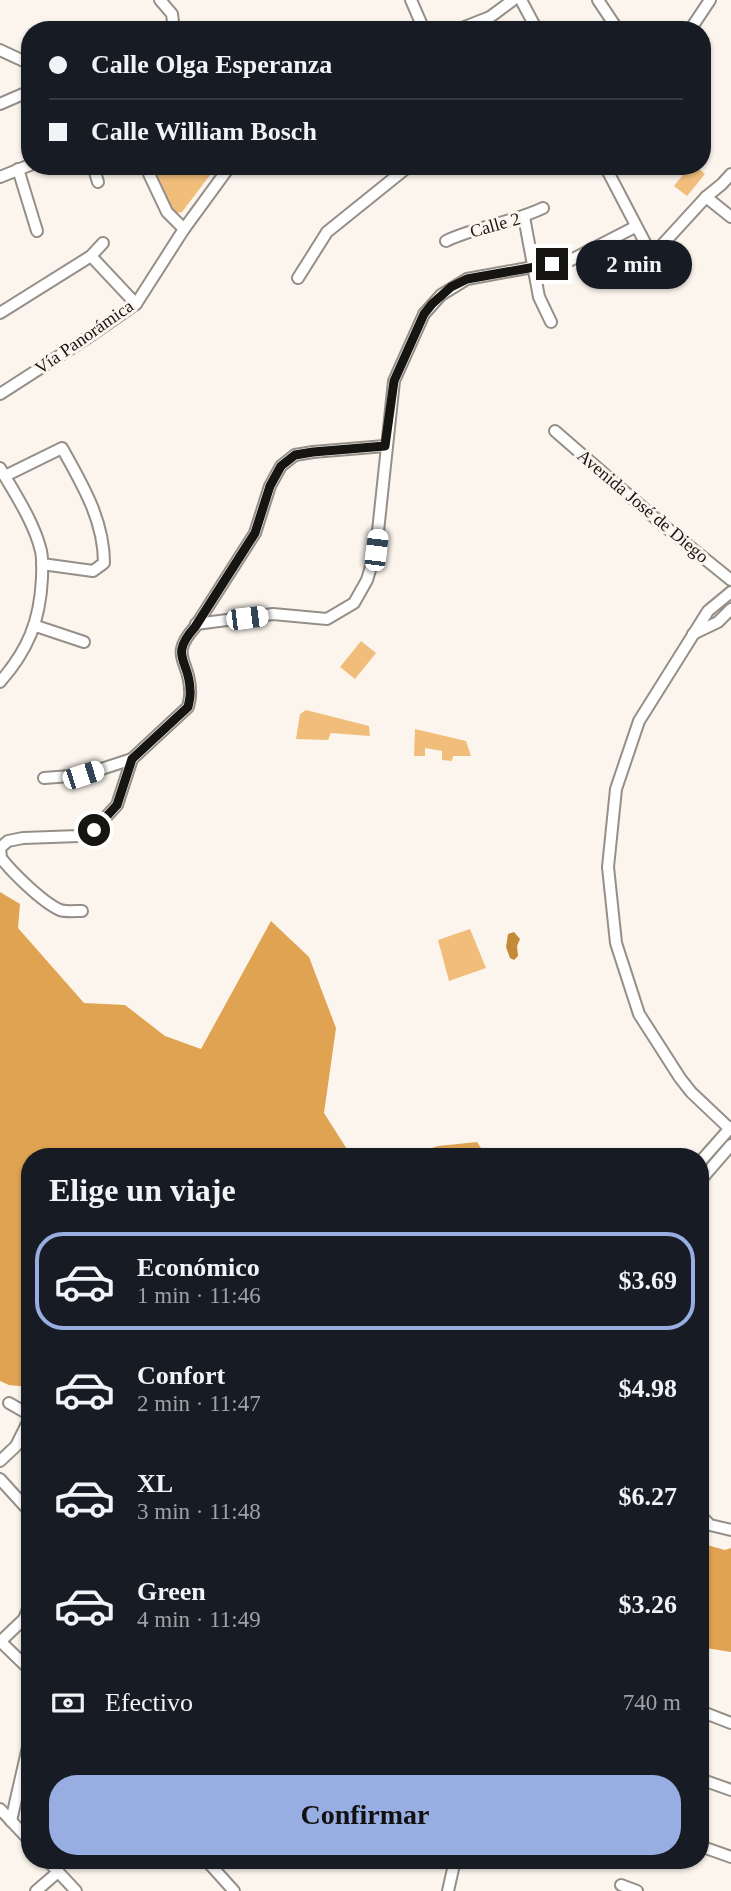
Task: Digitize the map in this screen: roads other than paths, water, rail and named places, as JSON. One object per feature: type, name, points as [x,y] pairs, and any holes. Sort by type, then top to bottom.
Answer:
[{"type":"street","points":[[160,0],[173,14],[173,21]]},
{"type":"street","points":[[411,0],[420,21]]},
{"type":"street","points":[[480,21],[513,0]]},
{"type":"street","points":[[521,0],[532,21]]},
{"type":"street","points":[[598,0],[612,21]]},
{"type":"street","points":[[696,21],[710,0]]},
{"type":"street","points":[[0,50],[21,60]]},
{"type":"street","points":[[0,104],[21,95]]},
{"type":"street","points":[[0,177],[21,168]]},
{"type":"street","points":[[18,169],[37,232]]},
{"type":"street","points":[[609,175],[652,256],[731,174]]},
{"type":"street","points":[[96,175],[98,182]]},
{"type":"street","points":[[149,175],[167,212],[184,229]]},
{"type":"street","name":"Vía Panorámica","points":[[0,394],[136,304],[184,229],[223,175]]},
{"type":"street","points":[[298,278],[327,232],[398,175]]},
{"type":"street","points":[[706,197],[731,217]]},
{"type":"street","name":"Calle 2","points":[[446,241],[468,231],[524,217],[543,208]]},
{"type":"street","points":[[524,217],[539,297],[551,322]]},
{"type":"street","points":[[197,624],[273,614],[327,619],[354,603],[367,580],[376,550],[394,381],[424,314],[440,295],[467,279],[571,260],[635,227]]},
{"type":"street","points":[[0,313],[91,256],[103,243]]},
{"type":"street","points":[[91,256],[136,304]]},
{"type":"street","name":"Avenida José de Diego","points":[[555,431],[731,580]]},
{"type":"street","points":[[44,778],[83,775],[132,759],[188,707],[191,689],[180,652],[184,639],[197,624],[255,533],[270,486],[281,466],[295,455],[385,446]]},
{"type":"street","points":[[0,682],[15,665],[36,626],[41,597],[42,564],[41,552],[28,517],[2,472],[62,449],[90,498],[100,533],[104,563],[93,571],[42,564]]},
{"type":"street","points":[[709,1152],[731,1128],[691,1092],[639,1014],[616,943],[608,867],[616,789],[639,721],[708,611],[731,592]]},
{"type":"street","points":[[691,635],[718,622],[731,609]]},
{"type":"street","points":[[36,626],[83,642]]},
{"type":"street","points":[[82,911],[61,911],[44,898],[1,858],[1,848],[8,841],[23,838],[79,836],[94,830],[117,805],[132,759]]},
{"type":"street","points":[[709,1171],[731,1145]]},
{"type":"street","points":[[9,1403],[21,1411]]},
{"type":"street","points":[[0,1461],[16,1446],[21,1436]]},
{"type":"street","points":[[0,1479],[21,1502]]},
{"type":"street","points":[[709,1525],[731,1530]]},
{"type":"street","points":[[21,1622],[0,1641],[21,1661]]},
{"type":"street","points":[[709,1714],[731,1723]]},
{"type":"street","points":[[11,1821],[21,1777]]},
{"type":"street","points":[[709,1782],[731,1790]]},
{"type":"street","points":[[0,1809],[21,1832]]},
{"type":"street","points":[[709,1849],[731,1857]]},
{"type":"street","points":[[55,1869],[76,1891]]},
{"type":"street","points":[[214,1869],[234,1891]]},
{"type":"street","points":[[448,1891],[453,1869]]},
{"type":"street","points":[[36,1891],[58,1872]]},
{"type":"street","points":[[621,1885],[637,1891]]}]
